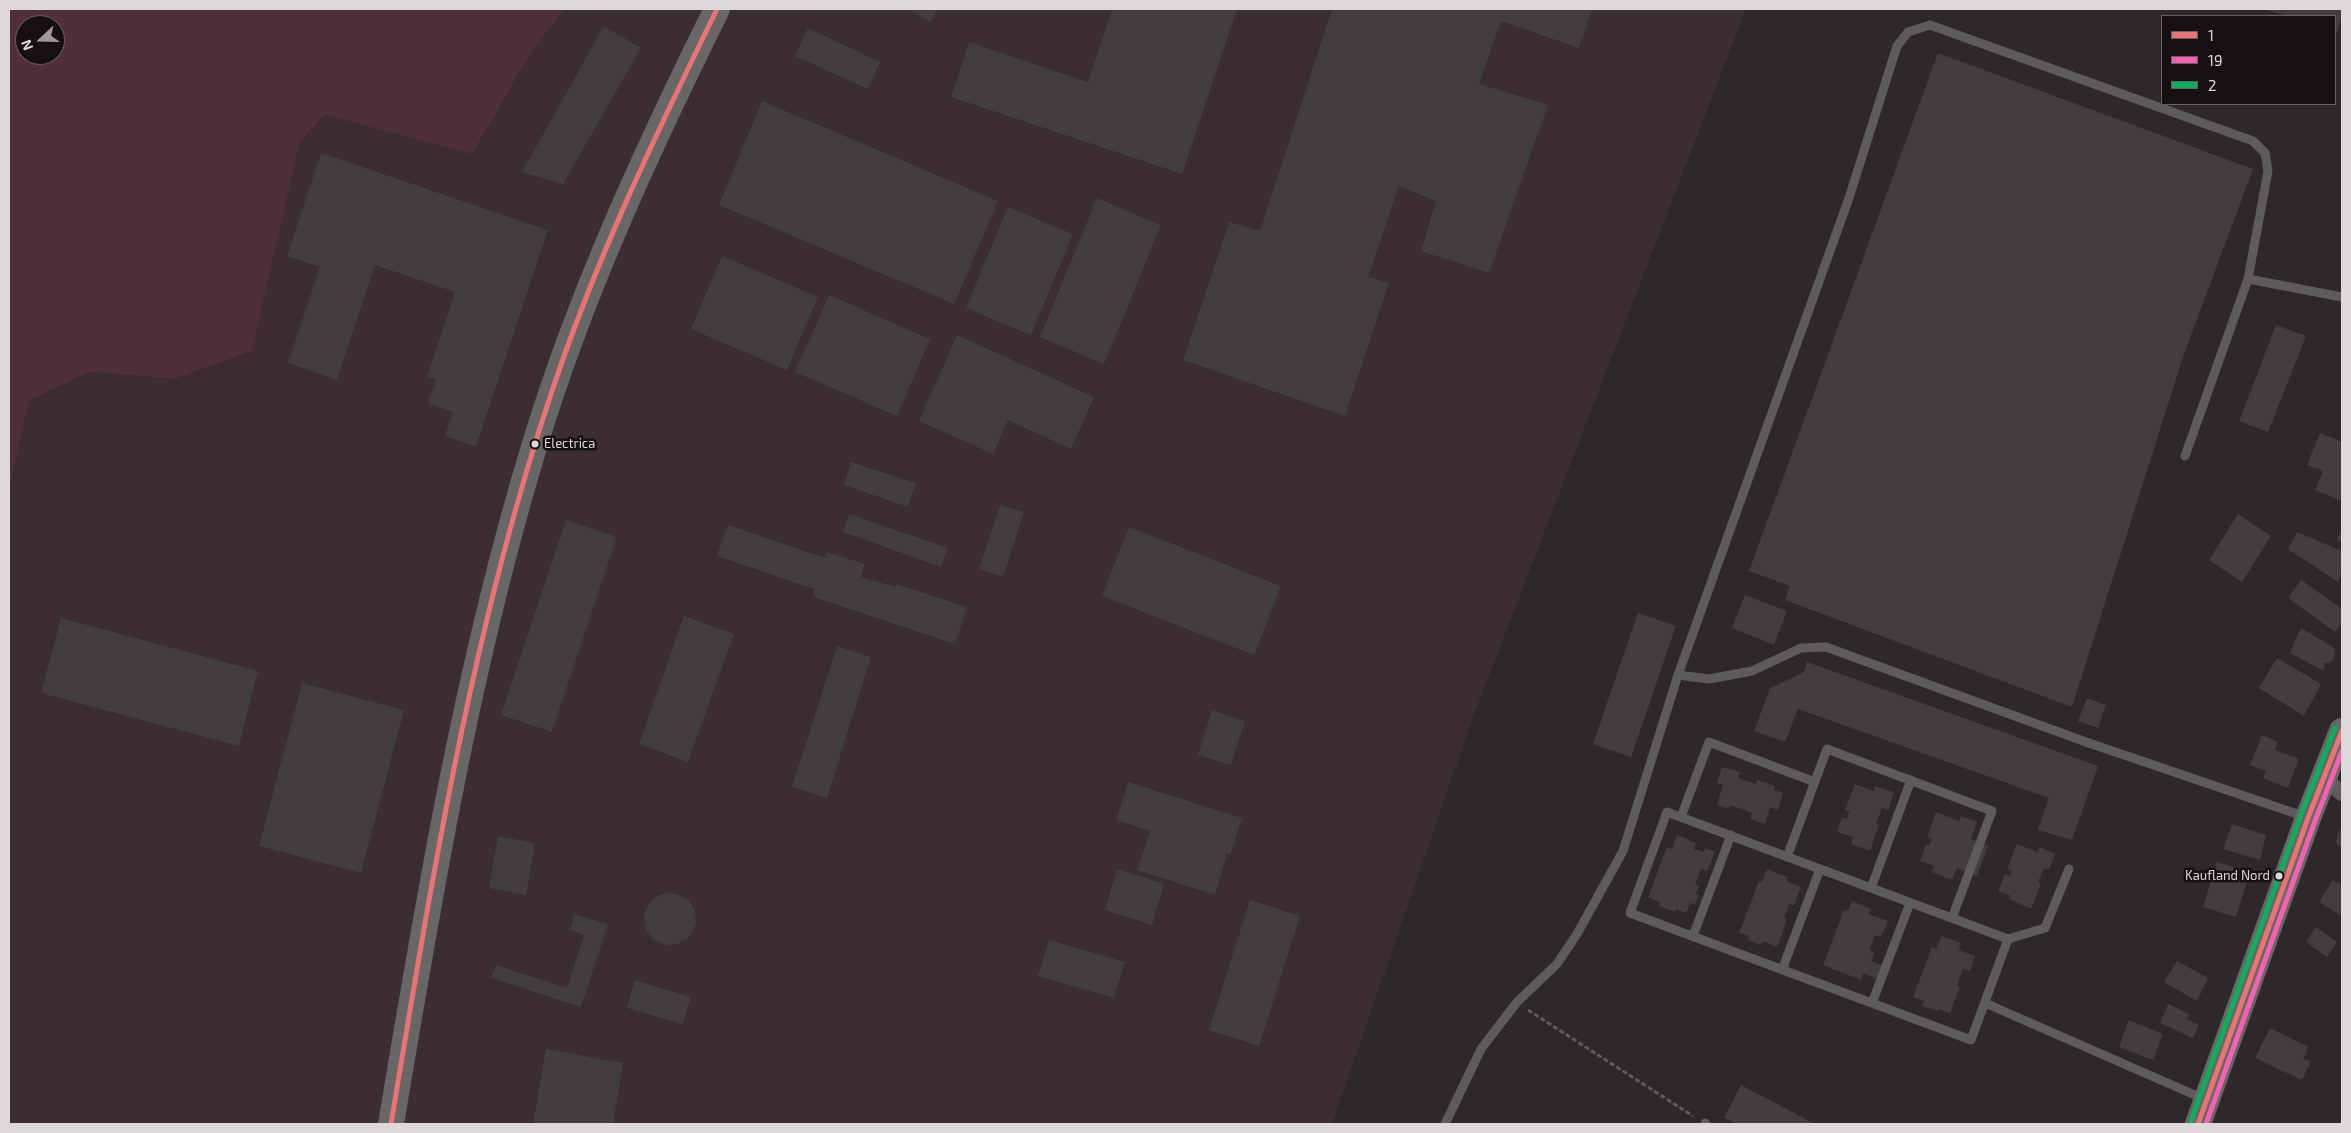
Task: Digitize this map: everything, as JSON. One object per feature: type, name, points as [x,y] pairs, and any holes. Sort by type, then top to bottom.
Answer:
[{"type":"main road","points":[[391,1124],[432,884],[462,734],[496,587],[534,448],[565,356],[621,215],[669,106],[718,9]]},
{"type":"main road","points":[[2198,1124],[2308,818],[2333,786],[2342,732]]},
{"type":"lane","points":[[1444,1124],[1481,1049],[1517,1002],[1556,964],[1572,942],[1623,851],[1678,674],[1849,198],[1897,46],[1908,32],[1930,25],[2253,141],[2265,153],[2268,171],[2248,279],[2185,456]]},
{"type":"lane","points":[[2248,279],[2342,298]]},
{"type":"lane","points":[[1678,674],[1709,679],[1752,671],[1800,648],[1826,646],[2086,742],[2308,818]]},
{"type":"lane","points":[[1681,817],[1709,742],[1815,782]]},
{"type":"lane","points":[[1787,857],[1827,749],[1911,780],[1992,811],[1952,918]]},
{"type":"lane","points":[[1871,888],[1911,780]]},
{"type":"lane","points":[[2008,939],[1971,1040],[1630,912],[1667,812],[2008,939],[2045,928],[2069,869]]},
{"type":"lane","points":[[1693,936],[1731,836]]},
{"type":"lane","points":[[1782,970],[1820,869]]},
{"type":"lane","points":[[1872,1004],[1910,903]]},
{"type":"lane","points":[[1984,1004],[2207,1100]]},
{"type":"path","points":[[1517,1002],[1705,1124]]},
{"type":"shaded area","points":[[9,9],[565,9],[531,52],[472,154],[325,115],[300,142],[252,351],[175,379],[89,372],[29,401],[9,489]]},
{"type":"shaded area","points":[[565,9],[1746,9],[1472,720],[1332,1124],[9,1124],[9,489],[29,401],[89,372],[175,379],[252,351],[300,142],[325,115],[472,153],[531,52]]},
{"type":"building","points":[[908,9],[938,9],[930,22]]},
{"type":"building","points":[[1112,9],[1237,9],[1182,174],[951,97],[969,42],[1088,82]]},
{"type":"building","points":[[1332,9],[1592,9],[1579,48],[1501,21],[1479,84],[1548,105],[1489,273],[1421,251],[1436,201],[1399,186],[1368,277],[1389,283],[1345,416],[1183,360],[1229,222],[1260,231]]},
{"type":"building","points":[[2264,9],[2342,9],[2337,32],[2336,15],[2284,15]]},
{"type":"building","points":[[604,26],[641,48],[563,184],[522,172]]},
{"type":"building","points":[[808,28],[880,62],[868,89],[795,56]]},
{"type":"building","points":[[1938,53],[2253,169],[2183,357],[2072,707],[1785,600],[1790,586],[1749,571]]},
{"type":"building","points":[[762,101],[998,201],[954,304],[719,205]]},
{"type":"building","points":[[321,153],[548,230],[476,447],[445,436],[453,412],[428,403],[436,380],[427,377],[455,292],[375,265],[337,380],[288,363],[320,267],[287,256]]},
{"type":"building","points":[[1097,198],[1161,225],[1104,364],[1040,337]]},
{"type":"building","points":[[1008,207],[1073,234],[1031,335],[966,308]]},
{"type":"building","points":[[722,256],[818,297],[787,370],[691,329]]},
{"type":"building","points":[[829,295],[930,339],[897,416],[795,372]]},
{"type":"building","points":[[2276,325],[2306,336],[2268,432],[2239,421]]},
{"type":"building","points":[[957,335],[1094,397],[1071,449],[1008,420],[993,454],[919,421]]},
{"type":"building","points":[[2320,433],[2342,442],[2342,501],[2315,490],[2323,471],[2307,465]]},
{"type":"building","points":[[851,462],[916,483],[908,507],[844,485]]},
{"type":"building","points":[[1000,505],[1024,512],[1003,577],[979,569]]},
{"type":"building","points":[[849,514],[948,548],[941,567],[843,532]]},
{"type":"building","points":[[2238,514],[2271,536],[2242,582],[2209,560]]},
{"type":"building","points":[[566,520],[617,537],[552,732],[501,715]]},
{"type":"building","points":[[728,525],[825,558],[827,552],[865,564],[861,577],[896,587],[896,584],[967,607],[955,644],[814,597],[814,589],[717,556]]},
{"type":"building","points":[[1129,527],[1281,586],[1254,655],[1102,596]]},
{"type":"building","points":[[2342,528],[2342,542],[2337,540]]},
{"type":"building","points":[[2297,532],[2342,551],[2342,571],[2338,582],[2288,549]]},
{"type":"building","points":[[2301,580],[2342,609],[2342,622],[2335,632],[2288,598]]},
{"type":"building","points":[[1745,595],[1787,611],[1774,645],[1732,628]]},
{"type":"building","points":[[1638,613],[1676,626],[1631,757],[1593,744]]},
{"type":"building","points":[[684,616],[734,634],[688,762],[639,744]]},
{"type":"building","points":[[61,618],[258,671],[239,746],[41,693]]},
{"type":"building","points":[[2301,628],[2333,647],[2335,652],[2334,658],[2330,663],[2325,662],[2324,671],[2290,653]]},
{"type":"building","points":[[837,646],[871,657],[827,798],[792,787]]},
{"type":"building","points":[[2277,658],[2321,684],[2304,716],[2259,688]]},
{"type":"building","points":[[1807,662],[2098,766],[2072,840],[2038,830],[2049,798],[1798,709],[1785,742],[1754,731],[1770,688],[1803,673]]},
{"type":"building","points":[[302,683],[404,710],[361,873],[259,846]]},
{"type":"building","points":[[2087,698],[2106,705],[2098,728],[2078,721]]},
{"type":"building","points":[[1212,710],[1245,721],[1231,765],[1198,755]]},
{"type":"building","points":[[2262,735],[2278,742],[2275,750],[2299,759],[2288,788],[2263,778],[2266,771],[2250,765]]},
{"type":"building","points":[[1722,767],[1740,772],[1738,778],[1756,784],[1757,780],[1775,786],[1774,790],[1783,793],[1778,810],[1770,807],[1765,824],[1750,819],[1752,813],[1730,805],[1729,809],[1717,805],[1723,785],[1717,783]]},
{"type":"building","points":[[1128,782],[1242,818],[1230,855],[1227,854],[1215,895],[1137,870],[1150,831],[1116,820]]},
{"type":"building","points":[[1855,784],[1874,791],[1875,786],[1894,792],[1888,810],[1882,808],[1876,824],[1879,825],[1870,851],[1851,844],[1853,837],[1837,832],[1842,817],[1847,819],[1849,811],[1845,810]]},
{"type":"building","points":[[1936,812],[1959,821],[1961,816],[1977,822],[1971,839],[1988,846],[1977,876],[1957,868],[1952,880],[1932,872],[1934,866],[1920,861],[1926,845],[1929,846],[1932,839],[1927,837]]},
{"type":"building","points":[[2232,824],[2266,835],[2260,860],[2223,849]]},
{"type":"building","points":[[2342,825],[2342,848],[2335,843]]},
{"type":"building","points":[[1677,835],[1696,843],[1694,849],[1704,852],[1705,848],[1715,852],[1707,871],[1701,869],[1695,884],[1699,886],[1696,894],[1699,895],[1695,905],[1690,903],[1686,913],[1676,909],[1675,912],[1659,906],[1660,902],[1648,897],[1667,847],[1672,849]]},
{"type":"building","points":[[498,836],[535,843],[526,895],[489,888]]},
{"type":"building","points":[[2017,844],[2037,852],[2039,847],[2055,854],[2049,870],[2044,868],[2038,882],[2041,884],[2031,909],[2009,899],[2011,896],[1998,891],[2005,874],[2010,876],[2012,871],[2007,869]]},
{"type":"building","points":[[2217,862],[2250,872],[2236,917],[2203,907]]},
{"type":"building","points":[[1117,869],[1164,884],[1152,925],[1105,910]]},
{"type":"building","points":[[1767,869],[1787,877],[1786,881],[1801,887],[1794,905],[1789,904],[1784,918],[1787,920],[1777,947],[1763,941],[1761,945],[1748,940],[1749,936],[1739,933],[1759,881],[1762,882]]},
{"type":"building","points":[[2333,880],[2342,885],[2342,916],[2319,902]]},
{"type":"building","points":[[670,893],[680,895],[688,901],[694,909],[696,919],[694,929],[688,937],[680,943],[670,945],[660,943],[652,937],[646,929],[644,919],[646,909],[652,901],[660,895]]},
{"type":"building","points":[[1250,900],[1300,916],[1259,1046],[1209,1030]]},
{"type":"building","points":[[1852,901],[1871,909],[1869,914],[1888,921],[1881,937],[1875,935],[1869,950],[1874,953],[1871,961],[1882,965],[1877,979],[1863,973],[1861,980],[1823,965],[1844,910],[1848,911]]},
{"type":"building","points":[[575,914],[608,924],[581,1007],[491,978],[496,965],[567,988],[584,935],[570,930]]},
{"type":"building","points":[[2316,927],[2337,942],[2327,957],[2306,942]]},
{"type":"building","points":[[1942,936],[1961,943],[1959,950],[1975,956],[1970,971],[1963,969],[1957,986],[1960,987],[1950,1013],[1922,1006],[1924,1001],[1913,997],[1932,947],[1936,949]]},
{"type":"building","points":[[1049,940],[1125,962],[1114,998],[1038,976]]},
{"type":"building","points":[[2177,961],[2208,978],[2197,1001],[2164,982]]},
{"type":"building","points":[[635,980],[691,997],[683,1024],[627,1008]]},
{"type":"building","points":[[2168,1004],[2189,1014],[2187,1019],[2199,1025],[2193,1038],[2160,1023]]},
{"type":"building","points":[[2129,1020],[2163,1034],[2153,1060],[2119,1047]]},
{"type":"building","points":[[2270,1028],[2308,1047],[2303,1059],[2311,1061],[2302,1080],[2255,1058]]},
{"type":"building","points":[[546,1049],[623,1063],[613,1124],[533,1124]]},
{"type":"building","points":[[1741,1085],[1815,1124],[1737,1124],[1724,1118]]},
{"type":"transit line","name":"1","points":[[391,1124],[422,939],[457,754],[499,571],[524,481],[569,342],[607,245],[717,9]]},
{"type":"transit line","name":"2","points":[[2191,1121],[2301,815],[2335,728]]},
{"type":"transit line","name":"1","points":[[2198,1124],[2308,818],[2342,731]]},
{"type":"transit line","name":"19","points":[[2206,1124],[2342,751]]},
{"type":"place","name":"Electrica","points":[[535,444]]},
{"type":"place","name":"Kaufland Nord","points":[[2279,876]]}]
